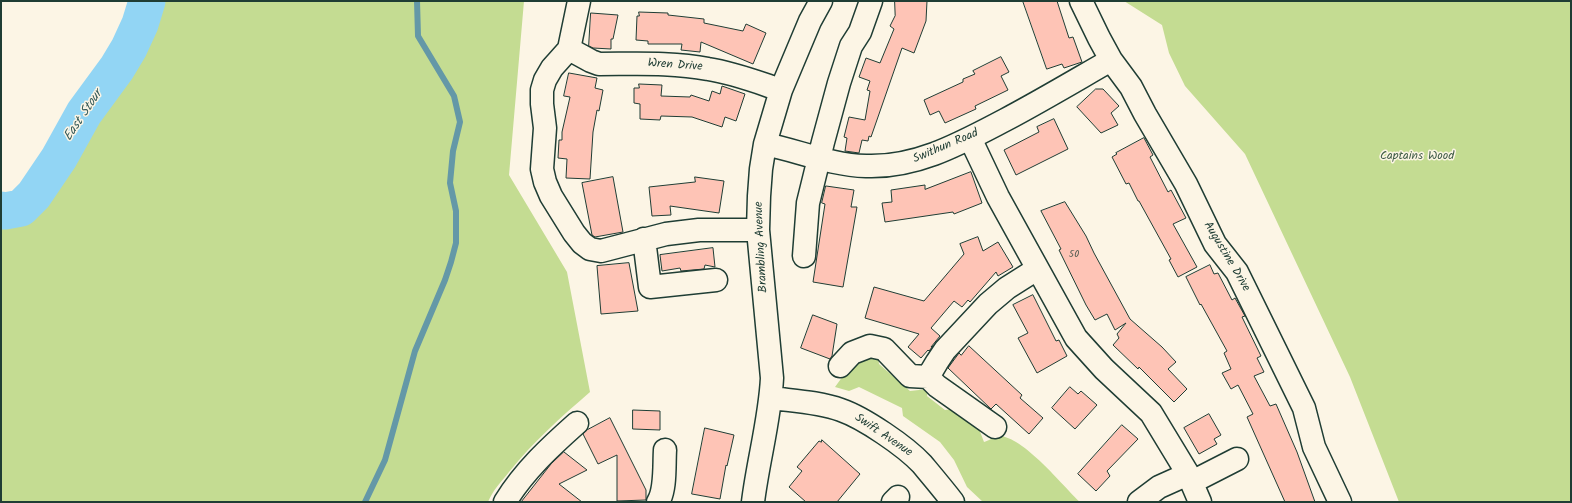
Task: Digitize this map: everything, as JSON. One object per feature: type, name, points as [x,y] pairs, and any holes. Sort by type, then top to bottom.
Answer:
[{"type":"street","name":"Brambling Avenue","points":[[753,502],[771,398],[772,378],[769,328],[762,282],[758,230],[759,196],[765,144],[782,90],[810,21],[821,1]]},
{"type":"street","points":[[804,256],[808,203],[819,158],[839,83],[851,46],[860,32],[871,1]]},
{"type":"street","name":"Augustine Drive","points":[[1081,1],[1111,60],[1131,88],[1186,184],[1215,244],[1237,272],[1304,408],[1314,447],[1340,502]]},
{"type":"street","points":[[578,4],[569,49],[552,68],[545,80],[542,90],[545,128],[542,169],[545,182],[551,196],[574,233],[582,243],[590,249],[601,251],[666,234],[699,230],[758,230]]},
{"type":"street","name":"Wren Drive","points":[[569,49],[599,64],[681,65],[735,74],[782,90]]},
{"type":"street","name":"Swithun Road","points":[[765,144],[788,148],[819,158],[850,165],[893,166],[918,160],[970,138],[1024,110],[1111,60]]},
{"type":"street","points":[[970,138],[998,197],[1076,338],[1104,369],[1151,413],[1190,478],[1200,502]]},
{"type":"street","points":[[644,239],[650,288],[716,280]]},
{"type":"street","points":[[928,377],[945,350],[988,304],[1007,288],[1037,269]]},
{"type":"street","points":[[840,366],[852,352],[870,346],[884,349],[910,376],[928,377],[937,386],[995,427]]},
{"type":"street","name":"Swift Avenue","points":[[771,398],[819,404],[840,410],[863,420],[911,454],[953,502]]},
{"type":"street","points":[[505,502],[530,467],[552,444],[577,423]]},
{"type":"street","points":[[658,502],[661,498],[664,479],[665,450]]},
{"type":"street","points":[[1139,502],[1159,488],[1190,478],[1237,459]]},
{"type":"green space","points":[[161,1],[524,1],[509,175],[567,272],[590,392],[528,450],[497,486],[488,502],[1,502],[1,225],[5,227],[57,192],[160,18]]},
{"type":"green space","name":"Captains Wood","points":[[1124,1],[1571,1],[1571,502],[1399,502],[1350,377],[1245,154],[1185,86],[1169,53],[1162,25]]},
{"type":"green space","points":[[867,353],[878,356],[879,364],[910,391],[928,389],[927,396],[945,410],[952,409],[963,418],[976,421],[984,442],[998,436],[1008,438],[1019,444],[1042,463],[1080,502],[983,502],[967,487],[954,460],[940,442],[903,416],[902,408],[859,387],[849,391],[835,387],[848,369]]},
{"type":"building","points":[[895,1],[927,1],[926,21],[914,53],[902,48],[871,137],[869,136],[868,141],[862,140],[859,153],[845,151],[847,138],[844,137],[849,117],[865,120],[870,91],[867,90],[870,81],[859,77],[866,58],[880,63],[894,29],[890,26],[895,16]]},
{"type":"building","points":[[1023,1],[1057,1],[1069,38],[1073,37],[1082,62],[1064,68],[1062,64],[1047,69]]},
{"type":"building","points":[[639,12],[668,13],[668,15],[704,19],[704,23],[743,31],[746,24],[766,33],[753,64],[701,42],[700,52],[681,50],[682,44],[648,44],[648,41],[636,40],[637,16],[639,16]]},
{"type":"building","points":[[591,13],[618,15],[613,39],[611,39],[611,49],[593,48],[589,46]]},
{"type":"building","points":[[1001,57],[1009,72],[1001,76],[1008,90],[975,106],[976,109],[945,123],[939,111],[930,115],[924,100],[963,82],[963,79],[975,74],[973,71]]},
{"type":"building","points":[[569,73],[597,78],[595,88],[603,90],[599,111],[597,110],[593,132],[590,179],[566,178],[567,159],[558,158],[559,140],[562,140],[562,132],[570,97],[564,96]]},
{"type":"building","points":[[639,84],[662,85],[661,96],[690,97],[691,95],[709,101],[712,91],[720,94],[722,86],[745,94],[736,121],[725,117],[722,127],[692,117],[661,116],[660,120],[640,119],[640,104],[634,103],[634,88],[639,88]]},
{"type":"building","points":[[1096,89],[1103,89],[1119,106],[1111,113],[1118,125],[1101,133],[1077,107]]},
{"type":"building","points":[[1054,119],[1068,149],[1016,175],[1004,150],[1039,132],[1037,127]]},
{"type":"building","points":[[1144,138],[1153,155],[1150,157],[1168,192],[1171,190],[1186,218],[1173,224],[1197,267],[1178,277],[1169,260],[1171,259],[1129,183],[1126,184],[1112,157],[1117,154],[1116,153]]},
{"type":"building","points":[[971,172],[982,203],[954,214],[953,212],[885,222],[882,203],[892,202],[891,190],[925,185],[925,189]]},
{"type":"building","points":[[613,177],[623,232],[595,237],[592,235],[582,183]]},
{"type":"building","points":[[695,177],[724,181],[719,213],[670,206],[671,215],[652,216],[649,187],[695,182]]},
{"type":"building","points":[[826,186],[854,190],[851,207],[857,207],[843,287],[813,282],[825,204],[822,203]]},
{"type":"building","points":[[1065,202],[1086,236],[1130,319],[1162,347],[1176,362],[1168,369],[1187,389],[1174,402],[1139,367],[1138,369],[1113,345],[1119,338],[1117,334],[1126,323],[1115,330],[1107,314],[1095,320],[1086,305],[1059,250],[1061,249],[1041,211]]},
{"type":"building","points":[[978,237],[983,251],[998,242],[1013,267],[998,276],[996,272],[970,302],[968,300],[962,307],[954,301],[931,328],[940,336],[929,351],[928,350],[921,358],[908,347],[919,334],[865,318],[874,287],[924,301],[964,254],[960,244]]},
{"type":"building","points":[[713,248],[715,267],[705,265],[704,269],[681,271],[680,268],[662,271],[660,255]]},
{"type":"building","points":[[629,263],[638,311],[601,314],[597,266]]},
{"type":"building","points":[[1210,265],[1214,274],[1218,273],[1232,300],[1235,298],[1245,316],[1242,317],[1261,356],[1257,358],[1264,372],[1254,376],[1270,406],[1276,404],[1297,452],[1315,502],[1285,502],[1247,417],[1253,414],[1238,385],[1231,389],[1222,373],[1231,369],[1224,353],[1227,351],[1201,304],[1200,305],[1186,277]]},
{"type":"building","points":[[1033,295],[1056,341],[1059,340],[1067,356],[1037,373],[1018,338],[1028,333],[1013,305]]},
{"type":"building","points":[[813,315],[837,324],[832,356],[830,359],[801,348]]},
{"type":"building","points":[[969,346],[1022,395],[1020,398],[1043,418],[1029,434],[996,404],[991,409],[948,368],[959,353],[961,355]]},
{"type":"building","points":[[1070,387],[1078,394],[1081,391],[1097,405],[1075,429],[1052,408]]},
{"type":"building","points":[[633,410],[660,411],[660,430],[633,429]]},
{"type":"building","points":[[1209,414],[1221,435],[1214,439],[1217,444],[1199,454],[1184,428]]},
{"type":"building","points":[[610,418],[646,490],[646,500],[617,501],[617,455],[598,464],[583,434],[587,430]]},
{"type":"building","points":[[1122,425],[1138,439],[1107,471],[1110,476],[1096,491],[1078,474]]},
{"type":"building","points":[[705,428],[734,435],[727,466],[726,465],[720,499],[692,494]]},
{"type":"building","points":[[822,440],[860,474],[837,502],[806,502],[789,487],[802,471],[797,467],[819,441],[821,442]]},
{"type":"building","points":[[564,452],[587,470],[559,484],[582,502],[521,502],[551,464]]},
{"type":"waterway","name":"East Stour","points":[[1,210],[5,211],[21,208],[34,195],[59,158],[84,113],[117,68],[129,48],[140,24],[147,1]]},
{"type":"waterway","points":[[365,502],[385,460],[415,351],[445,280],[456,243],[456,211],[450,183],[453,151],[460,122],[454,96],[418,36],[417,1]]}]
